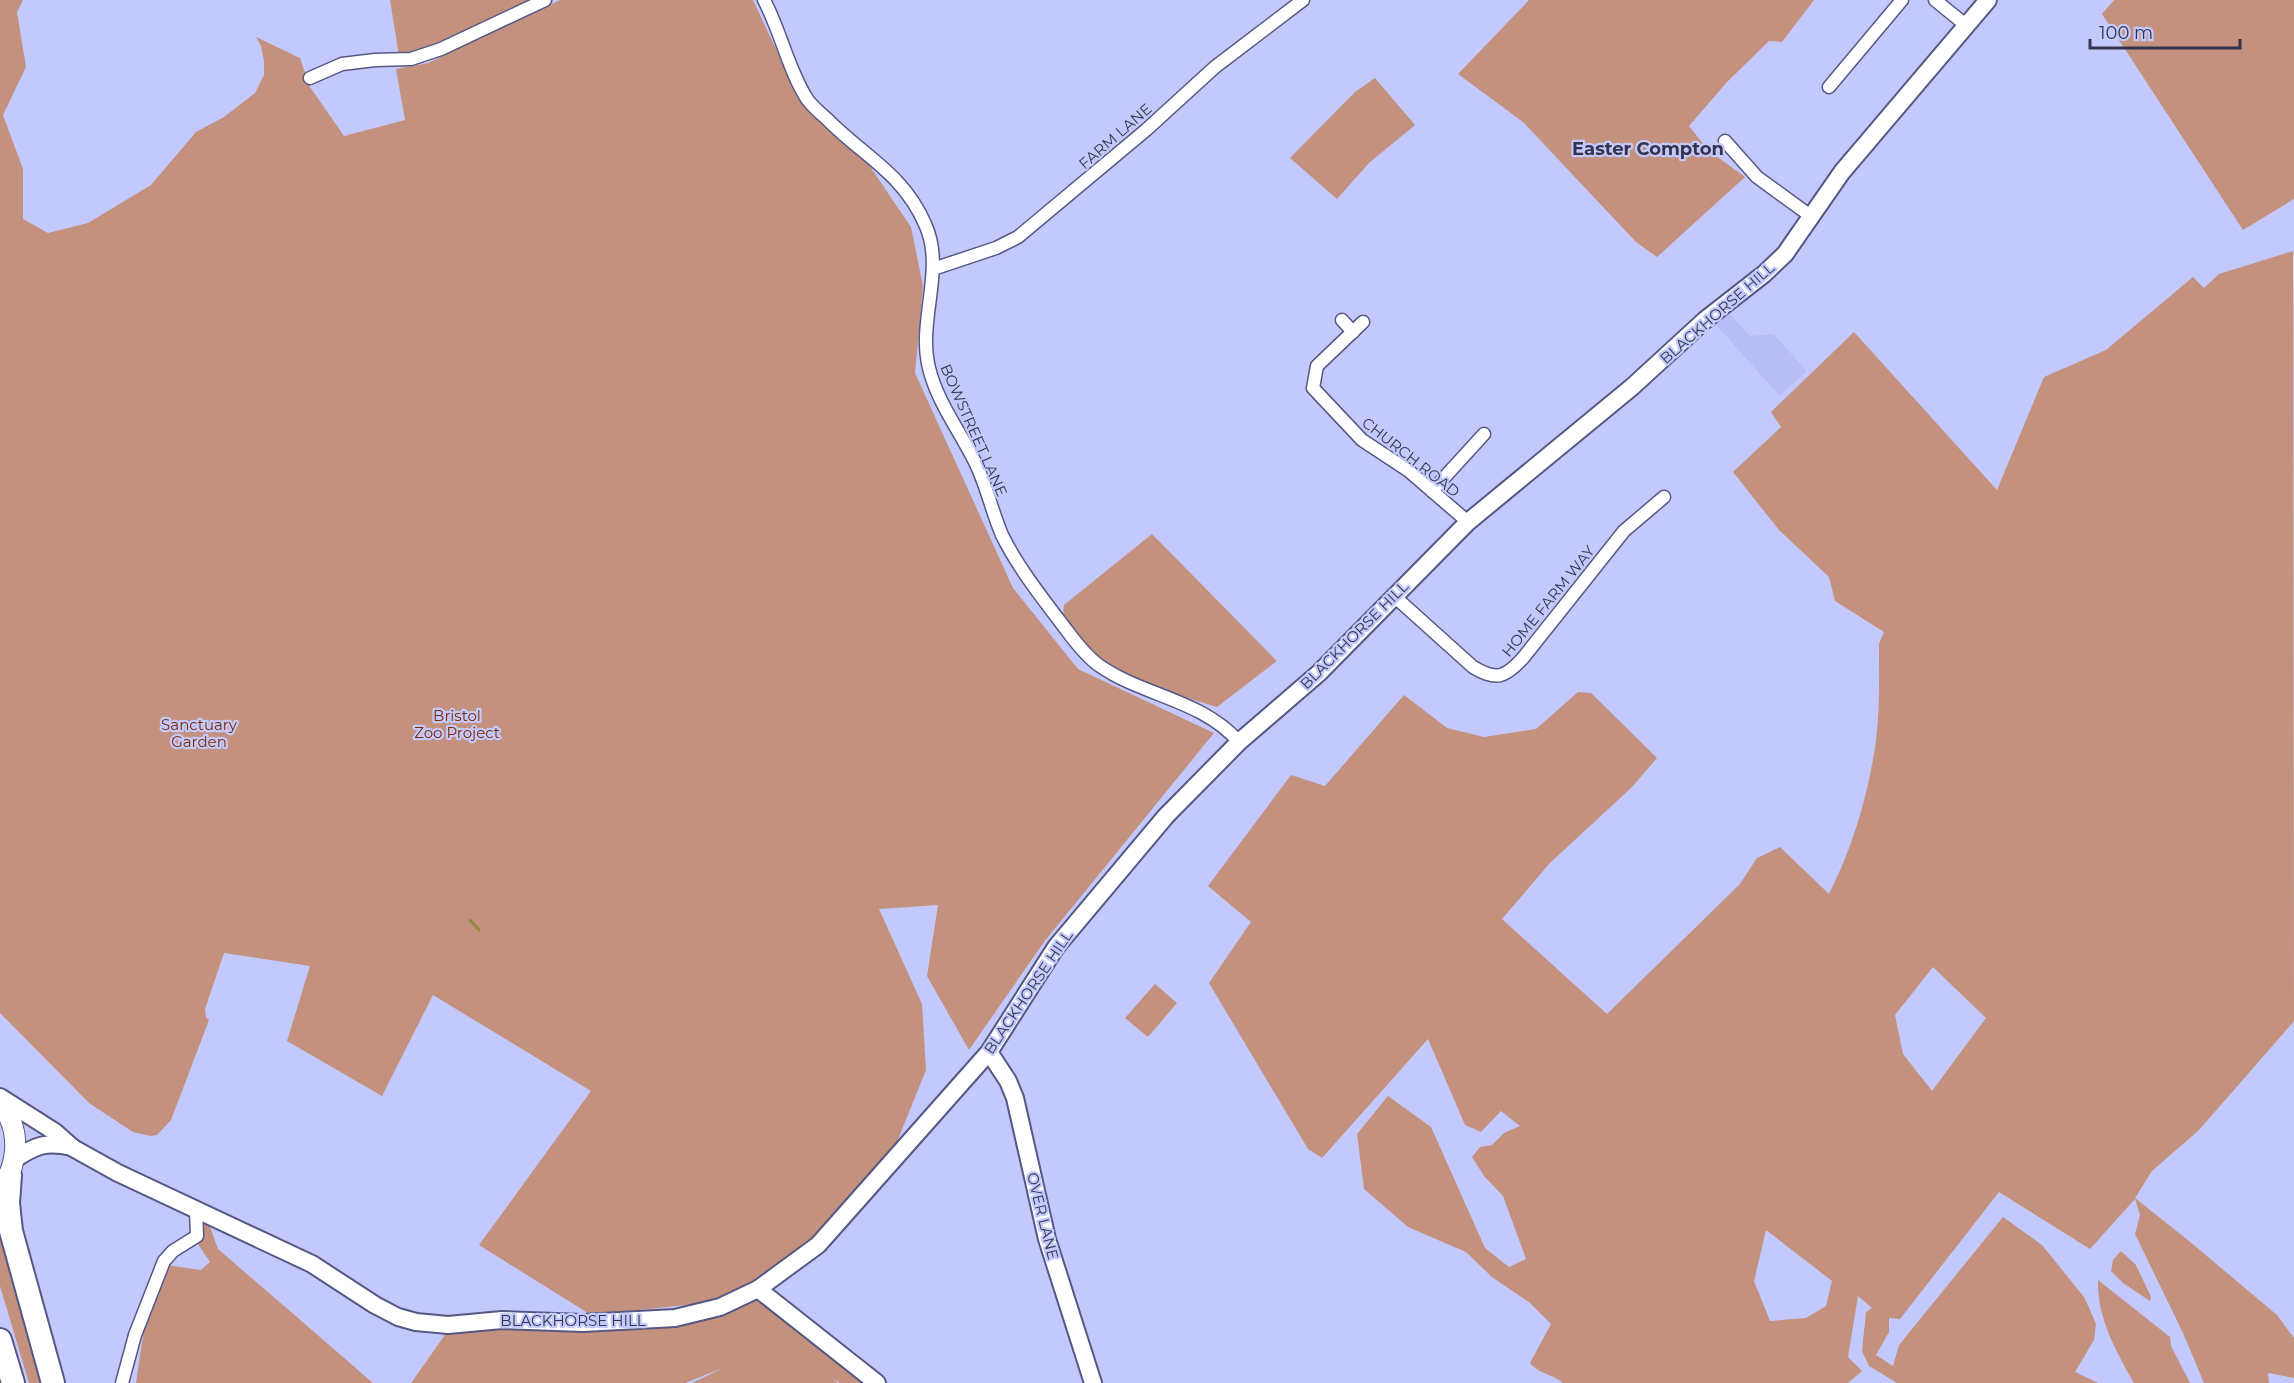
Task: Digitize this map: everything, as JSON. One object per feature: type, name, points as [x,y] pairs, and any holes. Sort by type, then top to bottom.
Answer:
[{"type":"highway","points":[[8,1175],[11,1231],[54,1383]]},
{"type":"highway","points":[[0,1340],[13,1383]]},
{"type":"main road","name":"BLACKHORSE HILL","points":[[73,1148],[118,1173],[312,1264],[375,1305],[398,1317],[431,1325],[501,1320],[583,1323],[675,1318],[720,1307],[758,1289],[818,1245],[989,1052],[1056,947],[1166,816],[1239,742],[1319,673],[1468,522],[1632,387],[1705,320],[1764,274],[1785,254],[1848,165],[1988,0]]},
{"type":"main road","name":"OVER LANE","points":[[989,1052],[1008,1081],[1015,1098],[1047,1239],[1093,1383]]},
{"type":"main road","points":[[0,1097],[55,1132],[73,1148]]},
{"type":"main road","points":[[0,1102],[14,1128],[8,1175]]},
{"type":"main road","points":[[8,1175],[32,1149],[56,1143],[73,1148]]},
{"type":"main road","points":[[758,1289],[877,1383]]},
{"type":"street","points":[[310,78],[342,64],[411,59],[441,49],[545,0]]},
{"type":"street","name":"BOWSTREET LANE","points":[[764,0],[808,100],[836,128],[887,169],[916,206],[927,226],[932,245],[933,269],[926,343],[929,368],[940,395],[977,466],[1002,534],[1013,554],[1068,632],[1098,665],[1117,676],[1186,705],[1225,727],[1239,742]]},
{"type":"street","name":"FARM LANE","points":[[933,269],[996,248],[1018,237],[1146,130],[1215,67],[1303,0]]},
{"type":"street","points":[[1829,87],[1902,0]]},
{"type":"street","points":[[1935,0],[1967,26]]},
{"type":"street","points":[[1725,141],[1757,177],[1812,217]]},
{"type":"street","points":[[1342,320],[1353,332]]},
{"type":"street","name":"CHURCH ROAD","points":[[1363,322],[1317,366],[1312,388],[1362,440],[1380,450],[1468,522]]},
{"type":"street","points":[[1432,491],[1484,434]]},
{"type":"street","name":"HOME FARM WAY","points":[[1394,596],[1473,667],[1486,676],[1502,675],[1512,670],[1523,658],[1624,531],[1664,497]]},
{"type":"street","points":[[122,1383],[135,1335],[164,1261],[179,1246],[197,1236],[196,1210]]},
{"type":"shaded area","points":[[1730,314],[1750,336],[1773,334],[1807,371],[1780,396],[1716,325]]},
{"type":"green space","points":[[0,0],[23,0],[17,12],[26,67],[3,115],[23,169],[23,219],[48,233],[88,223],[151,185],[196,132],[224,117],[255,93],[264,75],[261,46],[256,37],[300,58],[310,87],[344,136],[405,120],[396,69],[428,63],[560,0],[753,0],[798,96],[869,165],[911,227],[923,286],[915,373],[1013,588],[1078,669],[1214,733],[1044,942],[969,1050],[927,976],[938,905],[879,909],[922,1004],[926,1070],[897,1142],[813,1239],[754,1282],[705,1303],[591,1315],[479,1245],[591,1091],[433,995],[382,1096],[287,1041],[310,966],[224,953],[205,1009],[209,1020],[171,1120],[157,1135],[150,1136],[133,1132],[89,1103],[0,1013]]},
{"type":"green space","points":[[390,0],[535,0],[424,50],[399,56]]},
{"type":"green space","points":[[1529,0],[1814,0],[1782,42],[1769,41],[1727,82],[1689,126],[1708,150],[1745,177],[1657,257],[1636,242],[1523,122],[1458,74]]},
{"type":"green space","points":[[2114,0],[2294,0],[2294,199],[2243,230],[2102,14]]},
{"type":"green space","points":[[1375,78],[1415,125],[1369,163],[1337,199],[1290,158],[1355,92]]},
{"type":"green space","points":[[2293,251],[2294,1021],[2199,1130],[2152,1171],[2135,1198],[2277,1315],[2294,1338],[2294,1378],[2268,1373],[2269,1383],[2204,1383],[2183,1333],[2135,1234],[2140,1215],[2135,1199],[2090,1249],[1999,1192],[1900,1319],[1889,1318],[1889,1332],[1876,1355],[1893,1366],[1899,1345],[2003,1217],[2042,1245],[2084,1297],[2096,1324],[2094,1340],[2075,1372],[2098,1383],[1897,1383],[1869,1366],[1862,1351],[1866,1312],[1872,1308],[1858,1296],[1848,1357],[1862,1371],[1848,1383],[1563,1383],[1538,1370],[1530,1363],[1551,1324],[1530,1303],[1492,1277],[1466,1252],[1408,1227],[1364,1189],[1357,1134],[1388,1096],[1431,1127],[1485,1248],[1509,1267],[1526,1259],[1503,1196],[1484,1176],[1472,1157],[1480,1147],[1492,1145],[1504,1133],[1520,1126],[1501,1111],[1481,1132],[1465,1125],[1428,1039],[1322,1158],[1308,1149],[1209,983],[1251,922],[1208,886],[1291,775],[1325,786],[1404,695],[1447,728],[1484,737],[1536,729],[1578,692],[1591,693],[1657,758],[1632,787],[1549,864],[1502,919],[1607,1014],[1740,884],[1757,858],[1780,847],[1829,894],[1853,838],[1869,779],[1878,716],[1879,644],[1884,632],[1835,601],[1829,577],[1779,530],[1733,472],[1781,427],[1771,412],[1854,332],[1997,490],[2044,377],[2106,350],[2193,277],[2204,288],[2219,274]],"holes":[[[1933,967],[1986,1018],[1932,1091],[1903,1054],[1895,1015]],[[1766,1230],[1832,1281],[1826,1306],[1806,1318],[1770,1321],[1754,1281]]]},
{"type":"green space","points":[[1152,534],[1277,661],[1217,707],[1167,692],[1100,661],[1063,618],[1064,605]]},
{"type":"green space","points":[[1155,984],[1177,1003],[1148,1037],[1125,1018]]},
{"type":"green space","points":[[0,1205],[45,1383],[29,1383],[0,1286]]},
{"type":"green space","points":[[198,1221],[209,1224],[218,1249],[373,1383],[136,1383],[143,1335],[166,1265],[201,1270],[210,1262],[194,1238]]},
{"type":"green space","points":[[2121,1251],[2136,1265],[2151,1297],[2150,1301],[2123,1283],[2111,1271],[2113,1260]]},
{"type":"green space","points":[[2098,1280],[2170,1337],[2171,1346],[2190,1383],[2134,1383],[2114,1346],[2104,1321]]},
{"type":"green space","points":[[757,1298],[866,1383],[840,1383],[832,1378],[838,1383],[692,1383],[723,1368],[685,1383],[411,1383],[447,1332],[693,1321]]},
{"type":"waterway","points":[[470,920],[479,930]]},
{"type":"district","name":"Easter Compton","points":[[1648,149]]},
{"type":"park label","name":"Bristol Zoo Project","points":[[457,724]]},
{"type":"park label","name":"Sanctuary Garden","points":[[199,732]]}]
